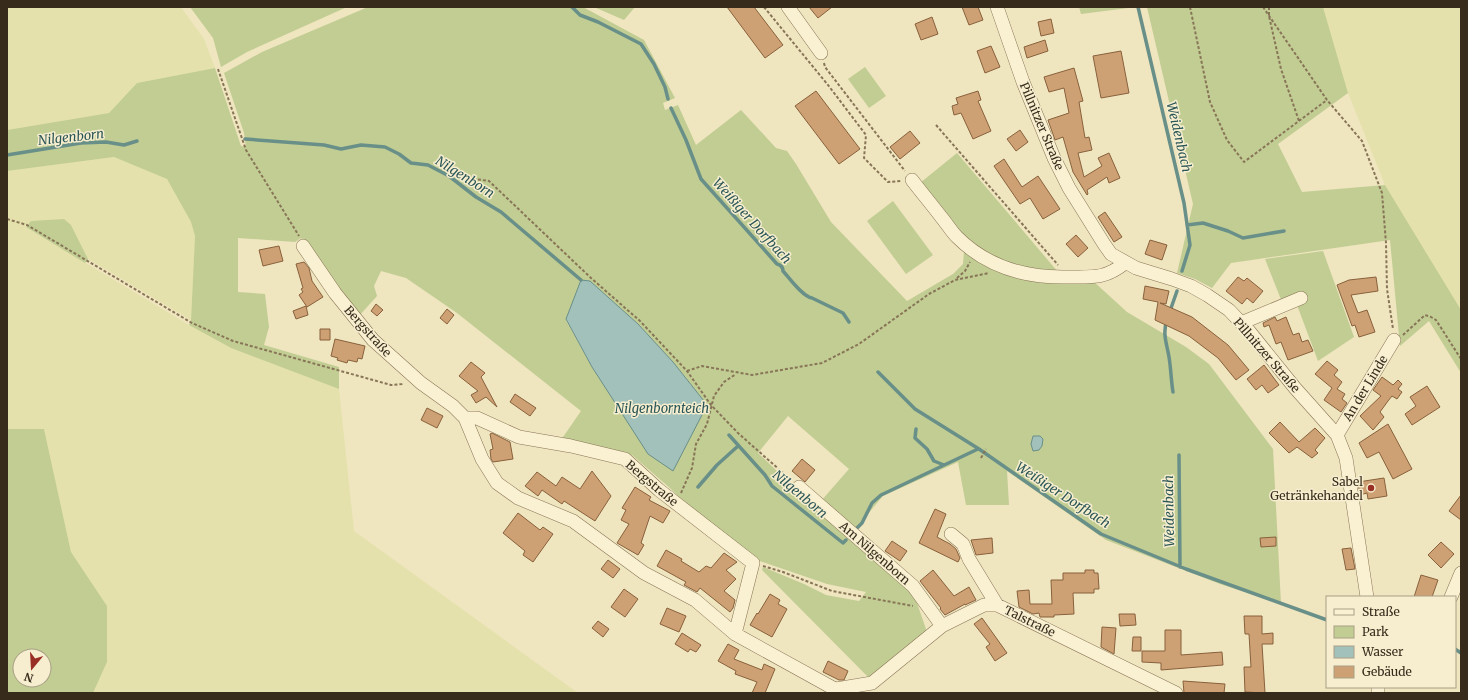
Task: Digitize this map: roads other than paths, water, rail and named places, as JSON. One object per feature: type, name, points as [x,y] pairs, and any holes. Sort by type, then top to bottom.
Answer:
[{"type":"street","points":[[788,7],[821,53]]},
{"type":"street","name":"Pillnitzer Straße","points":[[996,7],[1023,82],[1054,158],[1070,188],[1111,254],[1136,268],[1172,278],[1192,286],[1229,310],[1337,435],[1346,458],[1367,596]]},
{"type":"street","points":[[912,180],[957,238],[981,256],[1007,270],[1033,276],[1100,276],[1114,272],[1126,263]]},
{"type":"street","name":"Bergstraße","points":[[303,246],[335,293],[373,340],[421,383],[454,406],[466,418],[482,459],[497,482],[518,498],[573,521],[644,573],[695,600],[735,634],[839,691]]},
{"type":"street","points":[[1241,323],[1301,298]]},
{"type":"street","name":"An der Linde","points":[[1337,435],[1394,340]]},
{"type":"street","name":"Bergstraße","points":[[466,418],[477,418],[519,437],[571,446],[625,459],[675,502],[752,563],[735,634]]},
{"type":"street","name":"Am Nilgenborn","points":[[799,487],[913,586],[942,626]]},
{"type":"street","points":[[951,534],[963,544],[969,559],[997,605]]},
{"type":"street","points":[[1451,596],[1461,573]]},
{"type":"street","name":"Talstraße","points":[[839,691],[873,688],[942,626],[984,605],[997,605],[1176,693]]},
{"type":"water","name":"Nilgenbornteich","points":[[581,280],[590,281],[638,324],[673,362],[704,401],[703,413],[673,471],[648,454],[592,367],[566,319]]},
{"type":"water","points":[[1033,436],[1040,436],[1043,439],[1042,446],[1039,450],[1033,451],[1031,444]]},
{"type":"waterway","points":[[572,7],[580,15],[598,22],[641,44],[654,64],[665,87],[668,99]]},
{"type":"waterway","name":"Weidenbach","points":[[1138,7],[1184,203],[1190,245],[1182,271]]},
{"type":"waterway","name":"Weißiger Dorfbach","points":[[671,108],[686,140],[701,179],[777,264],[782,266],[783,271],[801,291],[808,297],[843,313],[849,322]]},
{"type":"waterway","name":"Nilgenborn","points":[[245,139],[324,145],[341,149],[361,145],[385,147],[399,154],[411,163],[428,165],[449,176],[476,197],[501,212],[581,280]]},
{"type":"waterway","name":"Nilgenborn","points":[[7,155],[81,143],[106,142],[124,145],[137,141]]},
{"type":"waterway","points":[[1187,225],[1203,223],[1228,231],[1243,238],[1284,231]]},
{"type":"waterway","name":"Weidenbach","points":[[1170,311],[1177,291]]},
{"type":"waterway","name":"Weidenbach","points":[[1167,320],[1165,339],[1170,361],[1173,392]]},
{"type":"waterway","name":"Weißiger Dorfbach","points":[[878,372],[915,409],[979,449],[1101,534],[1186,569],[1326,620]]},
{"type":"waterway","points":[[916,429],[915,438],[927,449],[934,461],[944,465]]},
{"type":"waterway","name":"Nilgenborn","points":[[729,435],[765,475],[772,486],[843,543],[846,540]]},
{"type":"waterway","points":[[698,487],[717,465],[738,446]]},
{"type":"waterway","name":"Nilgenborn","points":[[856,529],[862,523],[872,503],[881,495],[978,449]]},
{"type":"waterway","name":"Weidenbach","points":[[1179,455],[1180,567]]},
{"type":"waterway","name":"Weißiger Dorfbach","points":[[1456,650],[1461,653]]},
{"type":"place","name":"Sabel Getränkehandel","points":[[1371,488]]}]
